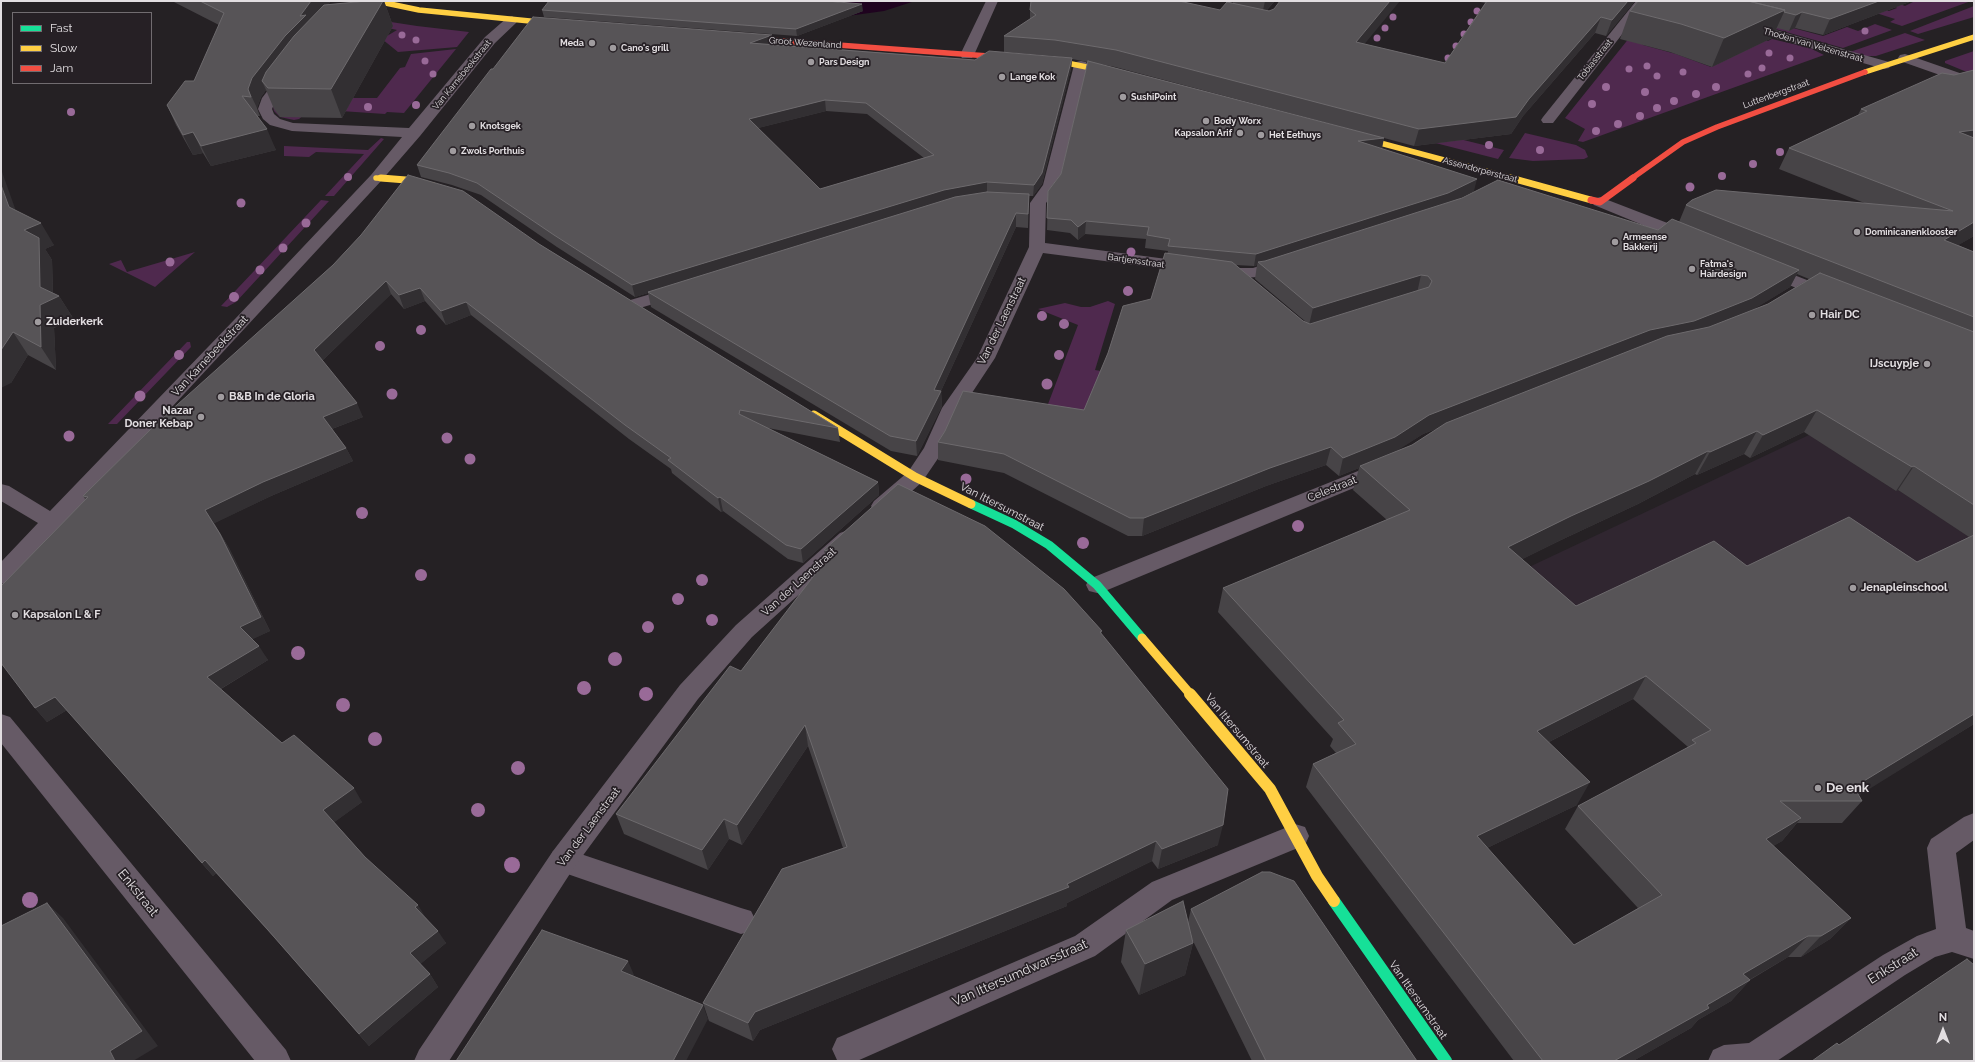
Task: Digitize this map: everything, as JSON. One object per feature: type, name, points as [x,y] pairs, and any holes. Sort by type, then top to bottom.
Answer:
[{"type":"main road","points":[[372,2],[419,10],[567,24]]},
{"type":"main road","name":"Groot Wezenland","points":[[731,37],[967,55]]},
{"type":"main road","name":"Luttenbergstraat","points":[[1600,202],[1683,142],[1717,126],[1884,65],[1974,37]]},
{"type":"main road","points":[[967,55],[1054,61],[1081,65],[1125,75]]},
{"type":"main road","name":"Assendorperstraat","points":[[1348,135],[1497,181],[1600,202]]},
{"type":"main road","points":[[376,178],[406,180],[440,187]]},
{"type":"main road","name":"Van Ittersumstraat","points":[[806,410],[915,477],[1014,524],[1049,545],[1097,585],[1270,789],[1317,876],[1446,1061]]},
{"type":"street","points":[[967,55],[992,1]]},
{"type":"street","name":"Tobiasstraat","points":[[1548,120],[1642,1]]},
{"type":"street","name":"Van Karnebeekstraat","points":[[1,576],[376,178],[415,133],[490,40],[512,20]]},
{"type":"street","name":"Thoden van Velzenstraat","points":[[1738,24],[1884,65]]},
{"type":"street","points":[[1905,58],[1974,83]]},
{"type":"street","name":"Van der Laenstraat","points":[[430,1061],[563,860],[689,692],[744,631],[915,477],[934,449],[952,408],[986,358],[1037,247],[1031,203],[1051,186],[1081,65]]},
{"type":"street","points":[[293,68],[269,98],[265,109],[268,116],[275,122],[292,127],[415,133]]},
{"type":"street","name":"Assendorperstraat","points":[[1600,202],[1703,243]]},
{"type":"street","name":"Bartjensstraat","points":[[1037,247],[1235,273],[1255,273],[1300,258]]},
{"type":"street","points":[[1752,263],[1843,301]]},
{"type":"street","points":[[1235,273],[1252,288]]},
{"type":"street","points":[[636,306],[693,286]]},
{"type":"street","points":[[1785,300],[1807,286]]},
{"type":"street","name":"Celestraat","points":[[1097,585],[1397,462]]},
{"type":"street","points":[[1,491],[53,522]]},
{"type":"street","name":"Enkstraat","points":[[1,724],[275,1061]]},
{"type":"street","name":"Enkstraat","points":[[1724,1061],[1754,1058],[1894,965],[1927,946],[1963,942],[1941,848],[1974,825]]},
{"type":"street","name":"Van Ittersumdwarsstraat","points":[[848,1049],[1085,946],[1162,891],[1295,836]]},
{"type":"street","points":[[563,860],[742,921]]},
{"type":"shaded area","points":[[601,1],[915,1],[884,11],[833,18]]},
{"type":"shaded area","points":[[1909,1],[1971,1],[1902,26],[1890,22],[1895,19],[1873,12],[1885,10],[1889,11],[1897,8],[1894,6],[1900,4],[1905,6],[1913,2]]},
{"type":"shaded area","points":[[1974,6],[1974,17],[1918,34],[1910,31]]},
{"type":"shaded area","points":[[1748,16],[1823,36],[1847,27],[1858,31],[1875,24],[1892,30],[1843,48],[1747,21]]},
{"type":"shaded area","points":[[391,22],[469,32],[457,47],[398,52],[382,39],[397,30],[384,27]]},
{"type":"shaded area","points":[[1634,32],[1643,45],[1676,54],[1711,67],[1750,36],[1768,41],[1772,39],[1810,48],[1824,55],[1583,142],[1578,141],[1585,129],[1565,118]]},
{"type":"shaded area","points":[[1905,33],[1925,40],[1876,56],[1862,56],[1847,53]]},
{"type":"shaded area","points":[[456,49],[404,113],[387,112],[385,114],[311,109],[299,119],[294,120],[280,117],[274,111],[273,107],[342,98],[377,98],[400,68],[405,67],[411,54]]},
{"type":"shaded area","points":[[1974,51],[1974,75],[1945,63],[1945,61]]},
{"type":"shaded area","points":[[1334,108],[1504,150],[1498,159],[1361,124]]},
{"type":"shaded area","points":[[1525,133],[1576,145],[1585,150],[1588,157],[1584,159],[1533,161],[1509,158]]},
{"type":"shaded area","points":[[381,138],[384,139],[334,196],[325,196],[364,154],[316,152],[309,157],[284,156],[284,146],[368,150]]},
{"type":"shaded area","points":[[321,200],[329,201],[236,302],[227,307],[221,306]]},
{"type":"shaded area","points":[[195,252],[155,287],[109,264],[121,260],[127,272]]},
{"type":"shaded area","points":[[1108,301],[1115,304],[1095,370],[1101,371],[1161,407],[1045,412],[1078,325],[1038,309],[1065,303],[1081,307],[1090,307]]},
{"type":"shaded area","points":[[187,342],[190,342],[191,347],[117,424],[108,424]]},
{"type":"shaded area","name":"Jenapleinschool","points":[[1809,435],[1896,491],[1898,490],[1974,540],[1974,724],[1565,630],[1493,584]]},
{"type":"building","points":[[200,1],[311,1],[300,16],[306,15],[285,36],[252,78],[248,89],[251,97],[242,96],[267,129],[201,146],[193,132],[183,135],[167,105],[185,81],[194,81],[224,13]]},
{"type":"building","points":[[383,1],[331,89],[268,88],[262,81],[266,72],[294,36],[324,5]]},
{"type":"building","points":[[549,1],[826,1],[862,4],[796,29],[542,10]]},
{"type":"building","points":[[1031,1],[1179,1],[1220,10],[1227,2],[1269,11],[1274,9],[1280,1],[1390,1],[1356,42],[1445,63],[1487,1],[1628,1],[1612,20],[1601,17],[1529,99],[1516,117],[1419,129],[1116,50],[1055,40],[1004,36],[1036,15],[1030,10]]},
{"type":"building","points":[[1638,1],[1748,1],[1785,10],[1724,38],[1681,24],[1630,11]]},
{"type":"building","points":[[1748,1],[1879,1],[1830,19],[1802,12],[1796,15],[1784,12],[1785,10]]},
{"type":"building","points":[[533,17],[772,35],[750,43],[975,60],[989,51],[1072,58],[1042,173],[1034,185],[987,182],[944,190],[632,285],[477,183],[449,173],[417,165],[491,69],[493,69]],"holes":[[[825,100],[866,103],[934,155],[820,189],[749,119]]]},
{"type":"building","points":[[1088,61],[1384,138],[1358,141],[1477,179],[1448,193],[1256,254],[1168,246],[1170,239],[1147,235],[1149,227],[1086,221],[1078,227],[1071,220],[1047,218],[1048,191],[1061,174]]},
{"type":"building","name":"Dominicanenklooster","points":[[1974,70],[1974,130],[1959,132],[1974,138],[1974,222],[1944,240],[1974,252],[1974,317],[1686,205],[1692,200],[1716,190],[1953,211],[1789,148],[1867,111],[1861,109],[1942,73],[1954,75]]},
{"type":"building","points":[[408,175],[463,191],[539,244],[838,428],[740,410],[739,414],[878,482],[801,549],[786,545],[720,497],[718,498],[668,460],[671,458],[625,425],[466,302],[441,311],[420,288],[399,295],[386,281],[314,350],[357,403],[323,417],[346,448],[263,482],[205,510],[220,534],[261,617],[240,627],[259,646],[207,677],[282,743],[294,735],[354,788],[323,810],[365,857],[418,905],[415,907],[438,931],[410,953],[430,974],[359,1034],[205,860],[202,863],[55,697],[35,708],[1,663],[1,586],[88,497],[83,496],[158,422],[333,265],[361,235]]},
{"type":"building","points":[[1498,180],[1658,230],[1672,219],[1799,270],[1752,298],[1694,321],[1650,330],[1429,415],[1395,437],[1343,458],[1331,447],[1270,468],[1144,518],[1130,518],[1004,454],[938,442],[945,431],[963,391],[1084,410],[1108,353],[1123,306],[1151,299],[1165,253],[1232,262],[1303,321],[1310,324],[1429,287],[1432,281],[1428,276],[1421,275],[1313,308],[1258,262],[1462,198]]},
{"type":"building","points":[[1,185],[9,207],[41,223],[24,230],[39,238],[40,287],[59,296],[40,305],[41,347],[13,332],[1,350]]},
{"type":"building","points":[[987,192],[1029,194],[1028,214],[1016,213],[934,390],[941,391],[916,441],[890,436],[648,292],[955,197]]},
{"type":"building","points":[[1820,273],[1974,332],[1974,505],[1914,466],[1912,467],[1817,410],[1763,435],[1757,431],[1710,452],[1708,451],[1649,481],[1571,516],[1508,547],[1576,606],[1714,541],[1747,566],[1849,517],[1917,562],[1974,535],[1974,714],[1854,787],[1862,801],[1780,801],[1801,818],[1766,839],[1851,918],[1821,936],[1808,936],[1743,974],[1750,980],[1707,1005],[1709,1008],[1614,1061],[1543,1061],[1313,764],[1356,744],[1338,723],[1344,720],[1223,588],[1410,510],[1360,466],[1412,445],[1446,423],[1667,336],[1709,327],[1768,304]],"holes":[[[1646,676],[1711,730],[1692,740],[1696,743],[1578,806],[1662,895],[1574,945],[1477,836],[1590,782],[1537,731]]]},
{"type":"building","points":[[898,484],[985,526],[1064,589],[1102,631],[1100,632],[1228,789],[1223,825],[1162,849],[1156,841],[1067,884],[1069,887],[755,1012],[748,1023],[703,1003],[782,869],[847,847],[805,725],[737,825],[724,819],[702,850],[616,814],[730,666],[741,671],[832,552],[824,550]]},
{"type":"building","points":[[1262,872],[1270,872],[1294,881],[1417,1061],[1266,1061],[1191,909]]},
{"type":"building","points":[[1183,901],[1193,943],[1145,964],[1126,930]]},
{"type":"building","points":[[47,903],[142,1031],[110,1051],[115,1061],[1,1061],[1,926]]},
{"type":"building","points":[[542,930],[628,961],[621,971],[703,1005],[673,1061],[456,1061]]},
{"type":"building","points":[[1967,959],[1974,965],[1974,1061],[1812,1061],[1837,1043],[1839,1045]]},
{"type":"traffic: fast","points":[[971,504],[1014,524],[1049,545],[1097,585],[1142,638]]},
{"type":"traffic: fast","points":[[1334,901],[1446,1061]]},
{"type":"traffic: slow","points":[[376,1],[419,10],[560,24]]},
{"type":"traffic: slow","points":[[1865,72],[1974,37]]},
{"type":"traffic: slow","points":[[1057,61],[1116,73]]},
{"type":"traffic: slow","points":[[1354,136],[1591,200]]},
{"type":"traffic: slow","points":[[376,178],[406,180],[433,186]]},
{"type":"traffic: slow","points":[[814,415],[915,477],[971,504]]},
{"type":"traffic: slow","points":[[1142,638],[1270,789],[1317,876],[1334,901]]},
{"type":"traffic: jam","points":[[742,38],[1057,61]]},
{"type":"traffic: jam","points":[[1591,200],[1600,202],[1683,142],[1717,127],[1865,72]]},
{"type":"place","name":"Meda","points":[[592,43]]},
{"type":"place","name":"Cano's grill","points":[[613,48]]},
{"type":"place","name":"Pars Design","points":[[811,62]]},
{"type":"place","name":"Lange Kok","points":[[1002,77]]},
{"type":"place","name":"SushiPoint","points":[[1123,97]]},
{"type":"place","name":"Body Worx","points":[[1206,121]]},
{"type":"place","name":"Knotsgek","points":[[472,126]]},
{"type":"place","name":"Kapsalon Arif","points":[[1240,133]]},
{"type":"place","name":"Het Eethuys","points":[[1261,135]]},
{"type":"place","name":"Zwols Porthuis","points":[[453,151]]},
{"type":"place","name":"Dominicanenklooster","points":[[1857,232]]},
{"type":"place","name":"Armeense Bakkerij","points":[[1615,242]]},
{"type":"place","name":"Fatma's Hairdesign","points":[[1692,269]]},
{"type":"place","name":"Hair DC","points":[[1812,315]]},
{"type":"place","name":"Zuiderkerk","points":[[38,322]]},
{"type":"place","name":"IJscuypje","points":[[1927,364]]},
{"type":"place","name":"B&B In de Gloria","points":[[221,397]]},
{"type":"place","name":"Nazar Doner Kebap","points":[[201,417]]},
{"type":"place","name":"Jenapleinschool","points":[[1853,588]]},
{"type":"place","name":"Kapsalon L & F","points":[[15,615]]},
{"type":"place","name":"De enk","points":[[1818,788]]}]
